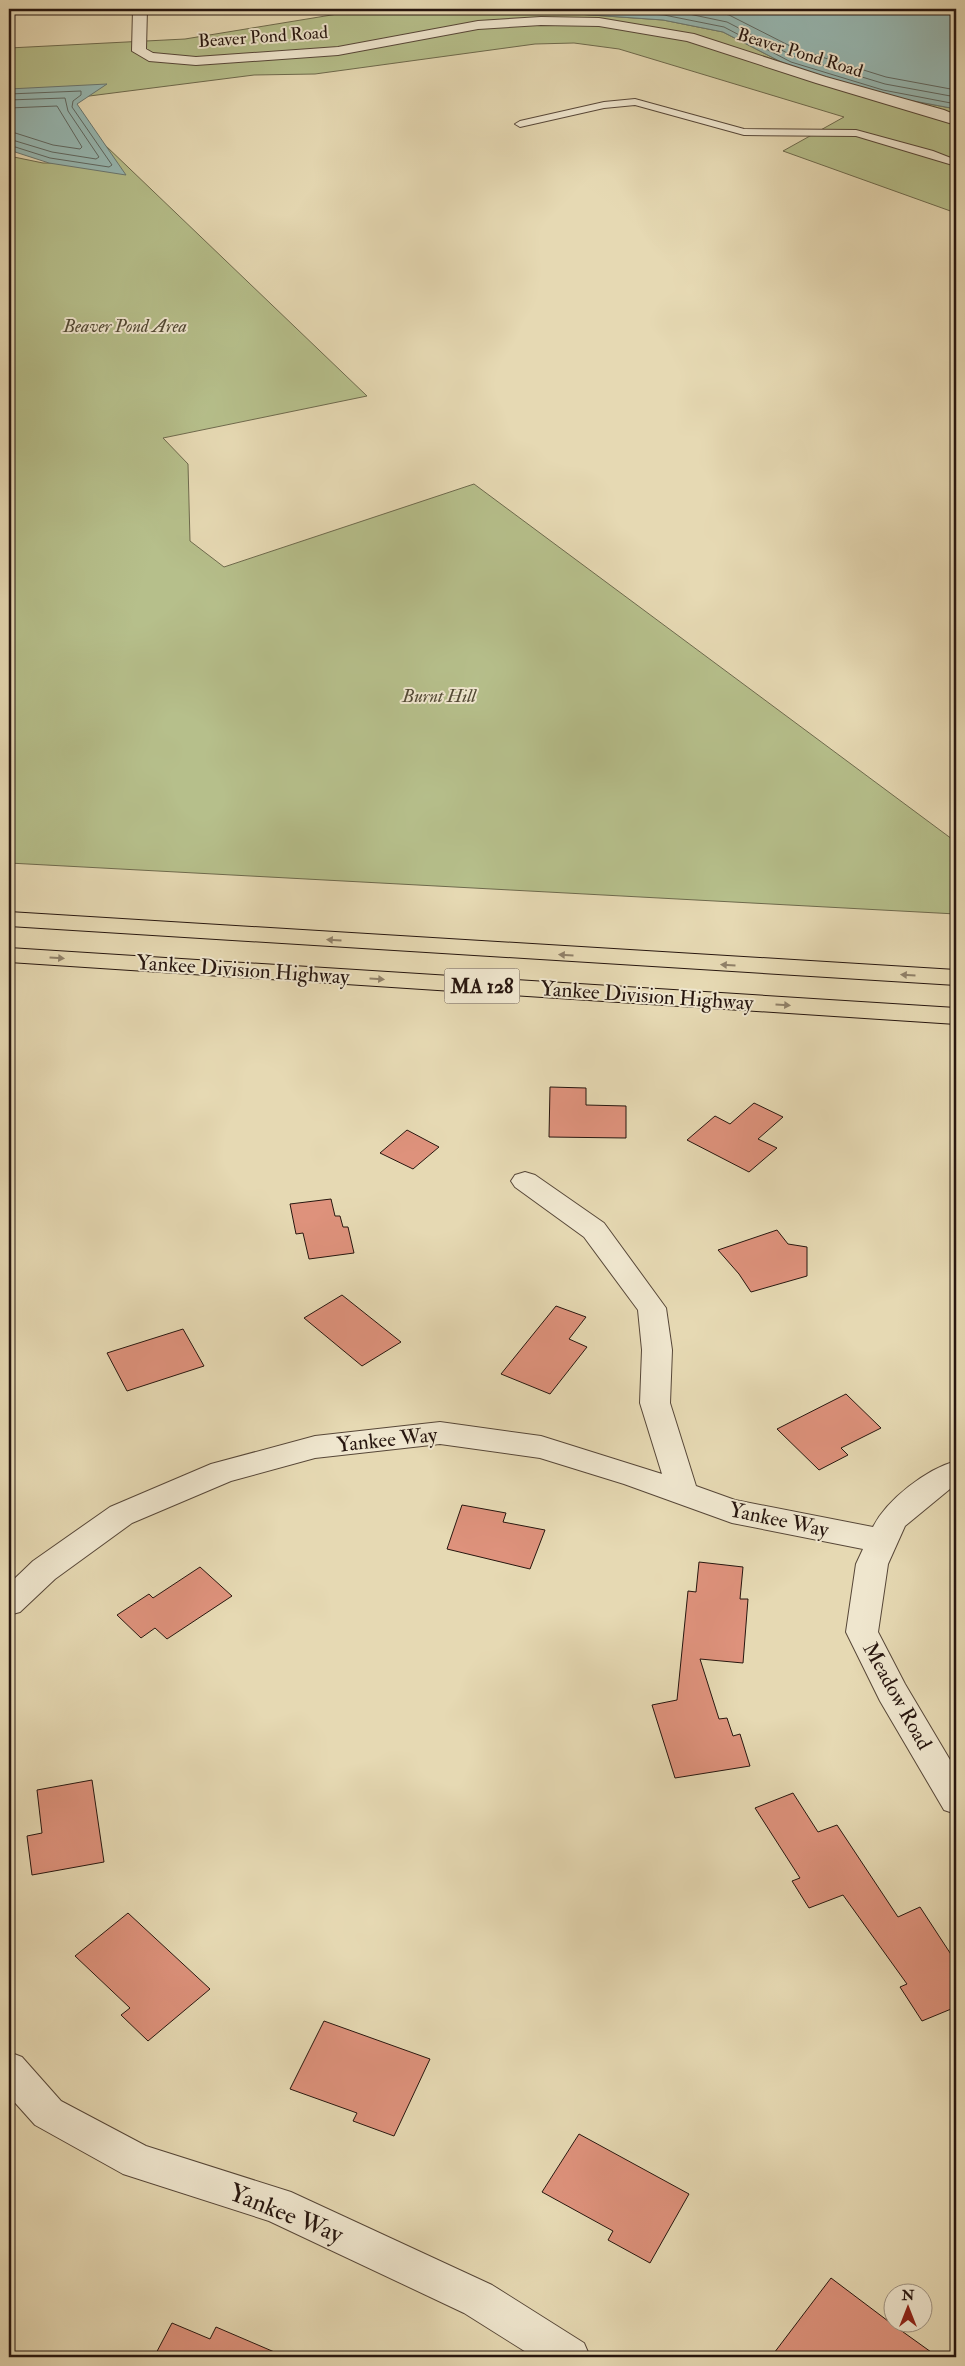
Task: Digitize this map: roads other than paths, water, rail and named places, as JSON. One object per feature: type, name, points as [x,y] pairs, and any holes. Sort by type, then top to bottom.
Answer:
[{"type":"highway","name":"Yankee Division Highway","points":[[9,919],[956,978]]},
{"type":"highway","name":"Yankee Division Highway","points":[[9,955],[956,1016]]},
{"type":"street","name":"Beaver Pond Road","points":[[140,9],[140,52],[149,57],[196,61],[338,51],[389,40],[478,26],[541,21],[598,22],[688,37],[821,80],[939,113],[956,120]]},
{"type":"street","points":[[525,1182],[594,1230],[652,1308],[658,1350],[655,1403],[683,1493]]},
{"type":"street","name":"Yankee Way","points":[[9,1603],[44,1570],[121,1515],[222,1472],[315,1447],[440,1432],[541,1448],[635,1476],[732,1512],[883,1542]]},
{"type":"street","name":"Meadow Road","points":[[956,1472],[943,1478],[893,1519],[872,1564],[862,1632],[892,1692],[956,1800]]},
{"type":"street","name":"Yankee Way","points":[[9,2069],[48,2113],[137,2161],[277,2205],[478,2299],[570,2357]]},
{"type":"lane","points":[[520,124],[604,105],[635,102],[744,132],[856,133],[929,153],[956,163]]},
{"type":"water","points":[[506,9],[956,9],[956,109],[882,95],[789,66],[723,32],[663,20]]},
{"type":"water","points":[[107,84],[77,104],[126,175],[49,163],[9,150],[9,89]]},
{"type":"park label","name":"Beaver Pond Area","points":[[125,326]]},
{"type":"park label","name":"Burnt Hill","points":[[439,696]]}]
